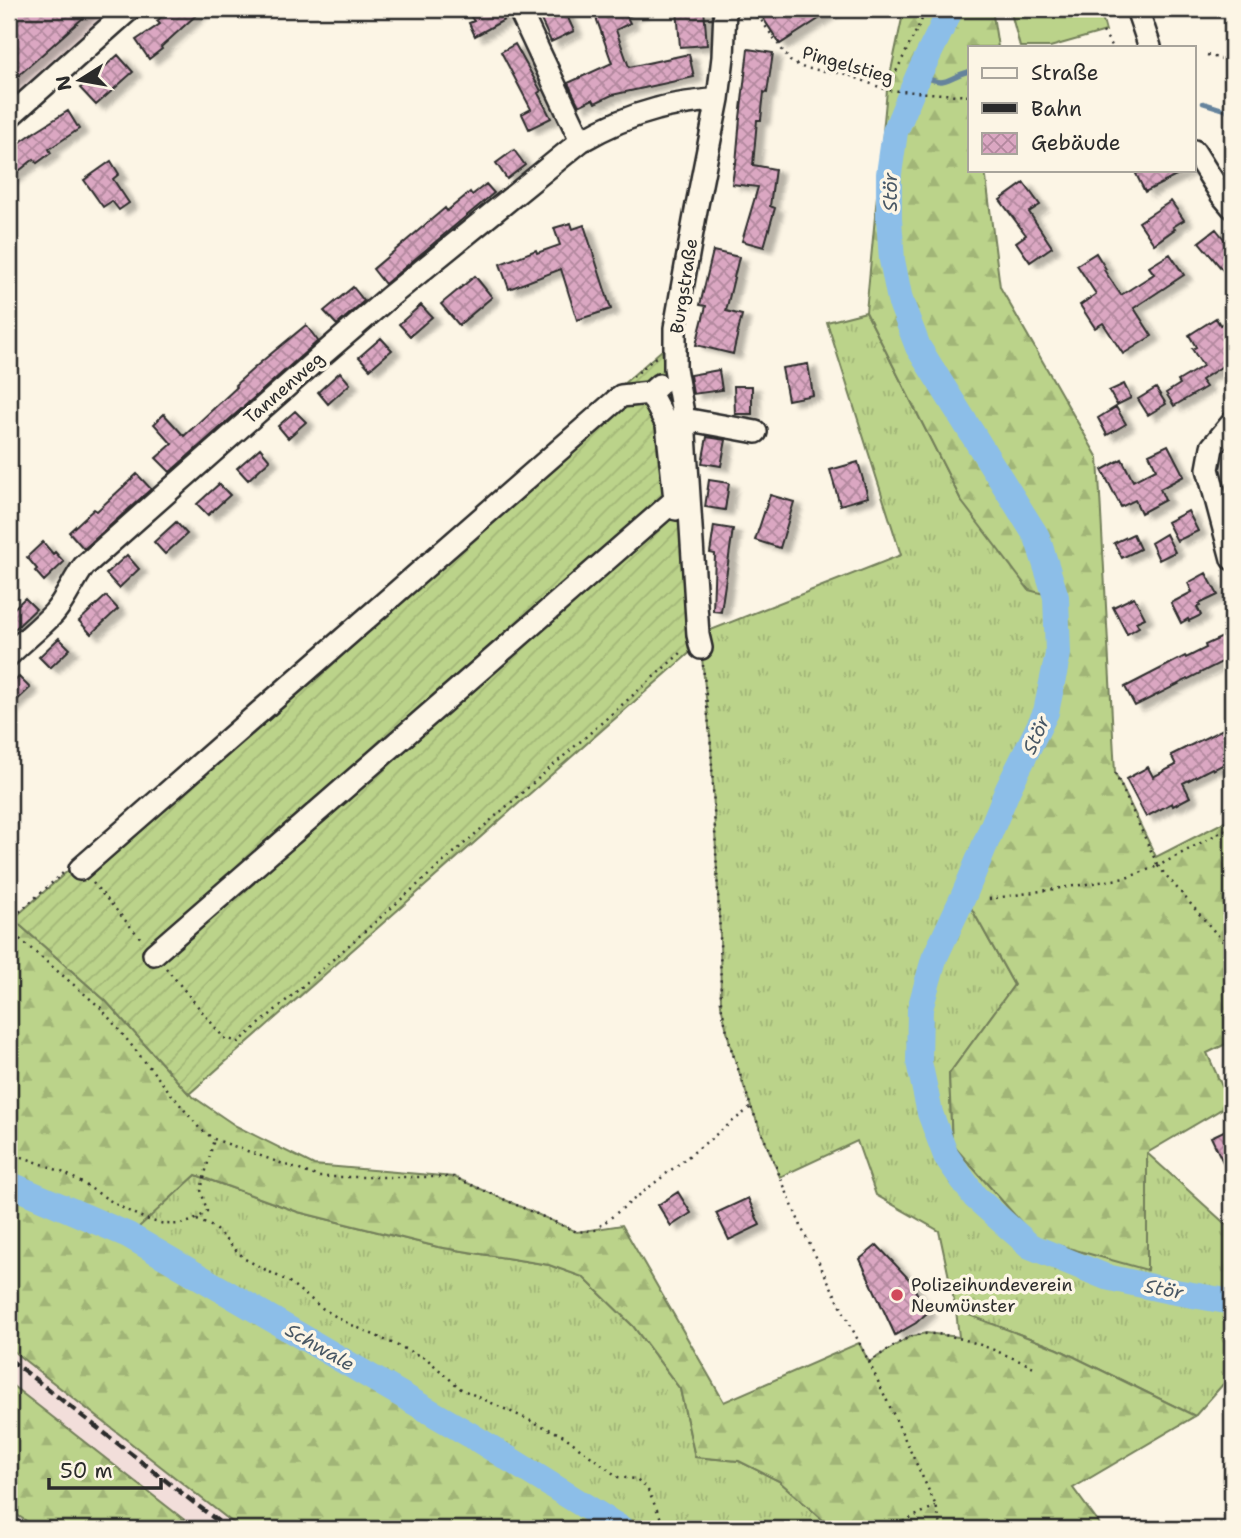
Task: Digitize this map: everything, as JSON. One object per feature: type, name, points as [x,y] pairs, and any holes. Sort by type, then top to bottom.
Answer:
[{"type":"street","points":[[9,117],[130,9]]},
{"type":"street","points":[[519,9],[581,141]]},
{"type":"street","name":"Burgstraße","points":[[694,648],[698,635],[684,419],[676,369],[675,328],[718,99],[723,57],[724,9]]},
{"type":"street","points":[[1137,9],[1150,46]]},
{"type":"street","name":"Tannenweg","points":[[9,655],[53,614],[84,566],[360,322],[581,141],[626,118],[660,108],[718,99]]},
{"type":"street","points":[[1196,154],[1232,208]]},
{"type":"street","points":[[80,869],[621,396],[650,393],[676,369]]},
{"type":"street","points":[[650,393],[667,425],[694,648]]},
{"type":"street","points":[[684,419],[757,432]]},
{"type":"street","points":[[1232,423],[1212,447],[1208,469],[1232,559]]},
{"type":"street","points":[[154,954],[675,500]]},
{"type":"path","name":"Pingelstieg","points":[[744,9],[761,20],[790,61],[810,70],[846,74],[896,92],[968,96]]},
{"type":"path","points":[[887,90],[927,9]]},
{"type":"path","points":[[1103,32],[1113,46]]},
{"type":"path","points":[[1207,55],[1232,62]]},
{"type":"path","points":[[80,869],[224,1038],[239,1042],[694,648]]},
{"type":"path","points":[[694,648],[710,746],[721,1005],[731,1048],[751,1107],[803,1231],[869,1362],[936,1506],[942,1529]]},
{"type":"path","points":[[1115,773],[1158,866],[1232,952]]},
{"type":"path","points":[[989,899],[1126,878],[1158,866],[1232,826]]},
{"type":"path","points":[[9,930],[101,1008],[200,1129],[214,1139],[319,1177],[454,1177],[577,1232],[595,1230],[751,1107]]},
{"type":"path","points":[[9,1152],[69,1176],[125,1211],[168,1225],[197,1220],[207,1211],[201,1190],[214,1139]]},
{"type":"path","points":[[197,1220],[213,1227],[245,1259],[289,1282],[343,1321],[426,1359],[461,1389],[564,1436],[618,1477],[635,1479],[647,1488],[668,1529]]},
{"type":"path","points":[[869,1362],[909,1337],[926,1333],[959,1337],[1034,1367]]},
{"type":"path","points":[[827,1529],[894,1526],[936,1506]]},
{"type":"shaded area","points":[[9,9],[121,9],[9,111]]},
{"type":"shaded area","points":[[9,1348],[241,1529],[196,1529],[9,1383]]},
{"type":"green space","points":[[904,9],[992,9],[998,46],[968,46],[968,172],[985,172],[1000,287],[1098,458],[1115,773],[1156,857],[1232,818],[1232,1041],[1207,1053],[1230,1104],[1147,1153],[1147,1270],[1036,1239],[952,1144],[949,1074],[1014,985],[964,895],[1046,712],[1058,654],[1056,597],[1029,590],[962,502],[866,312],[887,90]]},
{"type":"green space","points":[[1010,9],[1100,9],[1106,31],[1054,46],[1020,46]]},
{"type":"green space","points":[[866,312],[962,502],[1056,597],[1058,654],[1046,712],[1008,789],[964,895],[1014,985],[949,1074],[952,1144],[1036,1239],[1147,1269],[1147,1153],[1232,1230],[1232,1374],[1195,1416],[1058,1349],[956,1310],[939,1231],[876,1195],[857,1141],[780,1177],[751,1107],[731,1048],[721,1005],[711,746],[698,635],[901,555],[827,322]]},
{"type":"green space","points":[[662,350],[694,649],[189,1094],[106,1001],[13,919]]},
{"type":"green space","points":[[9,912],[13,919],[106,1001],[189,1094],[236,1126],[314,1165],[454,1177],[577,1232],[622,1225],[724,1402],[859,1343],[869,1362],[909,1337],[926,1333],[959,1337],[956,1310],[1058,1349],[1195,1416],[1073,1488],[1103,1529],[895,1529],[894,1526],[832,1528],[779,1481],[739,1461],[695,1457],[680,1389],[633,1326],[583,1277],[549,1265],[438,1247],[298,1212],[196,1175],[129,1236],[472,1436],[622,1529],[241,1529],[9,1348]]},
{"type":"green space","points":[[196,1175],[298,1212],[438,1247],[549,1265],[583,1277],[633,1326],[680,1389],[695,1457],[739,1461],[779,1481],[832,1528],[894,1526],[895,1529],[621,1529],[128,1235]]},
{"type":"green space","points":[[9,1383],[196,1529],[39,1529],[9,1510]]},
{"type":"building","points":[[9,9],[93,9],[9,84]]},
{"type":"building","points":[[170,9],[203,9],[149,59],[136,40],[160,24],[157,21]]},
{"type":"building","points":[[465,9],[498,9],[504,20],[475,36],[469,23],[474,21]]},
{"type":"building","points":[[536,9],[564,9],[574,31],[551,42]]},
{"type":"building","points":[[593,9],[645,9],[627,17],[630,23],[616,30],[629,67],[689,54],[694,77],[612,95],[595,103],[593,99],[579,106],[568,83],[612,63]]},
{"type":"building","points":[[677,9],[704,9],[707,45],[680,47]]},
{"type":"building","points":[[771,9],[834,9],[780,44],[761,15]]},
{"type":"building","points":[[515,44],[541,91],[538,93],[551,118],[529,129],[522,114],[531,109],[501,52]]},
{"type":"building","points":[[748,49],[773,53],[761,120],[757,120],[753,165],[775,169],[770,206],[775,208],[764,247],[742,241],[758,187],[732,184]]},
{"type":"building","points":[[118,55],[133,72],[96,105],[80,88]]},
{"type":"building","points":[[68,111],[79,129],[49,149],[51,153],[37,163],[34,159],[9,179],[9,150]]},
{"type":"building","points":[[514,150],[525,165],[507,179],[496,163]]},
{"type":"building","points":[[111,161],[119,174],[113,179],[129,203],[119,210],[112,201],[103,207],[84,180]]},
{"type":"building","points":[[1140,172],[1184,172],[1145,192],[1136,174]]},
{"type":"building","points":[[1024,183],[1040,205],[1029,212],[1052,247],[1030,262],[1016,242],[1026,235],[1000,200]]},
{"type":"building","points":[[486,184],[494,193],[385,284],[373,269],[445,208],[447,211],[470,192],[472,195]]},
{"type":"building","points":[[1171,201],[1184,220],[1154,244],[1139,222]]},
{"type":"building","points":[[571,223],[573,229],[584,225],[611,309],[577,320],[561,269],[509,289],[500,264],[536,250],[537,253],[560,245],[554,228]]},
{"type":"building","points":[[1216,229],[1232,249],[1232,281],[1199,242]]},
{"type":"building","points":[[713,251],[739,257],[726,311],[742,315],[733,354],[696,345],[706,306],[700,305]]},
{"type":"building","points":[[1096,253],[1121,295],[1154,274],[1149,267],[1170,254],[1184,275],[1134,308],[1152,336],[1123,354],[1103,323],[1095,328],[1080,305],[1096,294],[1077,265]]},
{"type":"building","points":[[475,276],[492,297],[459,325],[441,304]]},
{"type":"building","points":[[353,287],[364,301],[337,325],[324,311]]},
{"type":"building","points":[[421,305],[432,317],[410,336],[399,324]]},
{"type":"building","points":[[1232,317],[1232,360],[1201,380],[1206,387],[1174,406],[1166,393],[1180,384],[1178,381],[1203,366],[1192,349],[1196,347],[1189,335],[1216,318],[1220,325]]},
{"type":"building","points":[[306,325],[318,341],[170,472],[156,458],[172,444],[154,424],[164,414],[184,436],[237,387],[235,385]]},
{"type":"building","points":[[381,338],[392,350],[370,369],[359,357]]},
{"type":"building","points":[[808,364],[813,395],[788,400],[782,368]]},
{"type":"building","points":[[719,370],[722,390],[693,394],[690,375]]},
{"type":"building","points":[[340,372],[350,384],[328,404],[318,392]]},
{"type":"building","points":[[1124,384],[1131,398],[1117,405],[1109,391]]},
{"type":"building","points":[[734,386],[752,386],[752,414],[735,414]]},
{"type":"building","points":[[1156,388],[1166,404],[1148,415],[1138,399]]},
{"type":"building","points":[[1116,407],[1126,424],[1107,435],[1098,418]]},
{"type":"building","points":[[295,411],[306,422],[288,438],[278,426]]},
{"type":"building","points":[[707,437],[726,440],[721,466],[702,463]]},
{"type":"building","points":[[1168,445],[1184,476],[1160,489],[1165,500],[1141,513],[1135,500],[1121,507],[1102,470],[1122,459],[1133,481],[1156,469],[1149,454]]},
{"type":"building","points":[[260,448],[270,460],[248,480],[237,468]]},
{"type":"building","points":[[858,462],[868,497],[840,505],[830,470]]},
{"type":"building","points":[[137,474],[151,489],[84,549],[69,532],[94,509],[97,511]]},
{"type":"building","points":[[709,480],[729,483],[725,510],[705,507]]},
{"type":"building","points":[[219,484],[230,495],[208,515],[197,504]]},
{"type":"building","points":[[770,495],[794,502],[780,548],[755,540]]},
{"type":"building","points":[[1188,511],[1198,531],[1177,541],[1167,522]]},
{"type":"building","points":[[176,522],[187,534],[165,554],[154,542]]},
{"type":"building","points":[[714,526],[733,529],[721,612],[713,611],[715,554],[710,553]]},
{"type":"building","points":[[1133,534],[1140,549],[1122,558],[1114,543]]},
{"type":"building","points":[[1166,534],[1175,552],[1159,560],[1151,543]]},
{"type":"building","points":[[43,542],[64,562],[44,581],[27,557]]},
{"type":"building","points":[[127,555],[139,569],[119,588],[106,574]]},
{"type":"building","points":[[1206,573],[1218,595],[1199,604],[1197,607],[1201,615],[1181,623],[1171,603],[1192,592],[1188,583]]},
{"type":"building","points":[[106,596],[118,609],[91,634],[79,621]]},
{"type":"building","points":[[1134,597],[1145,618],[1136,622],[1139,627],[1127,634],[1113,607]]},
{"type":"building","points":[[25,598],[36,609],[15,629],[9,621],[9,613]]},
{"type":"building","points":[[1229,634],[1232,640],[1232,657],[1135,706],[1125,687]]},
{"type":"building","points":[[59,638],[70,649],[50,668],[39,657]]},
{"type":"building","points":[[19,677],[30,688],[9,708],[9,687]]},
{"type":"building","points":[[1227,727],[1232,738],[1232,760],[1183,783],[1190,797],[1146,817],[1126,779],[1148,767],[1153,777],[1176,765],[1171,755]]},
{"type":"building","points":[[1232,1127],[1232,1181],[1211,1137]]},
{"type":"building","points":[[678,1192],[691,1213],[671,1226],[658,1205]]},
{"type":"building","points":[[748,1198],[760,1225],[729,1240],[716,1213]]},
{"type":"building","name":"Polizeihundeverein Neumünster","points":[[877,1245],[908,1278],[928,1312],[916,1323],[895,1335],[860,1259]]},
{"type":"waterway","name":"Stör","points":[[951,9],[919,74],[895,132],[889,174],[892,260],[900,300],[918,347],[1037,537],[1056,597],[1058,654],[1046,712],[1008,789],[934,959],[920,1009],[919,1062],[930,1113],[946,1156],[975,1197],[1030,1246],[1106,1277],[1232,1302]]},
{"type":"waterway","points":[[919,74],[936,81],[946,81],[968,72]]},
{"type":"waterway","points":[[1203,103],[1232,112]]},
{"type":"waterway","name":"Schwale","points":[[9,1184],[128,1235],[472,1436],[622,1529]]},
{"type":"railway","points":[[9,1359],[228,1529]]},
{"type":"place","name":"Polizeihundeverein Neumünster","points":[[897,1295]]}]
